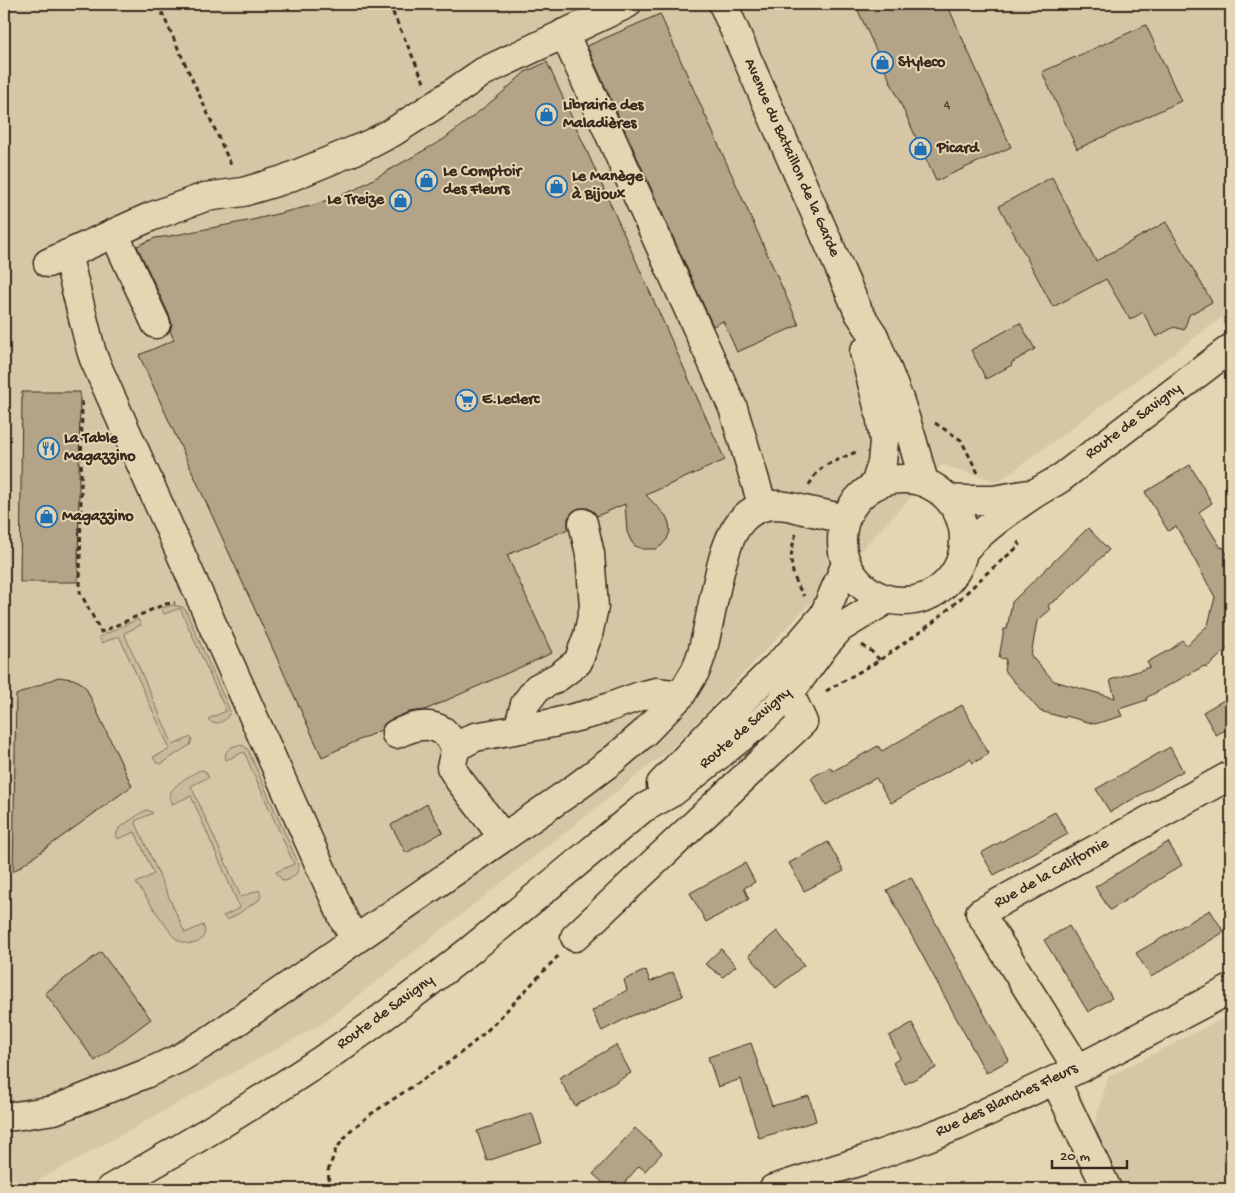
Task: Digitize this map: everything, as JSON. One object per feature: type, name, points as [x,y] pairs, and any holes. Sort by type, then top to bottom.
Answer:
[{"type":"main road","points":[[356,939],[342,914],[94,359],[58,258],[150,217],[205,197],[243,192],[283,180],[370,144],[393,132],[483,72],[627,4]]},
{"type":"main road","name":"Avenue du Bataillon de la Garde","points":[[723,4],[859,313],[874,336],[900,402],[924,482]]},
{"type":"main road","points":[[564,33],[732,408],[762,507]]},
{"type":"main road","points":[[114,233],[156,324]]},
{"type":"main road","name":"Avenue du Bataillon de la Garde","points":[[859,313],[861,340],[880,414],[884,441],[882,464],[875,485]]},
{"type":"main road","name":"Route de Savigny","points":[[963,551],[977,536],[999,518],[1084,461],[1231,348]]},
{"type":"main road","points":[[907,479],[924,482],[938,489],[949,499],[958,512],[964,526],[962,560],[953,577],[940,590],[923,599],[904,602],[886,600],[862,586],[852,576],[846,564],[842,549],[842,534],[846,519],[852,505],[862,494],[875,485],[891,480],[907,479]]},
{"type":"main road","name":"Route de Savigny","points":[[949,499],[993,500],[1036,493]]},
{"type":"main road","points":[[4,1116],[54,1110],[180,1058],[213,1038],[578,786],[643,734],[681,695],[696,670],[702,653],[727,546],[731,536],[744,519],[762,507],[786,505],[846,519]]},
{"type":"main road","points":[[518,728],[525,704],[537,688],[558,677],[578,662],[588,635],[594,608],[590,554],[583,523]]},
{"type":"main road","name":"Route de Savigny","points":[[642,809],[663,780],[774,670],[824,615],[846,564]]},
{"type":"main road","name":"Route de Savigny","points":[[110,1189],[295,1078],[349,1041],[446,969],[642,809],[673,792],[777,706],[792,699],[825,645],[840,628],[886,600]]},
{"type":"main road","points":[[575,937],[803,722],[792,699],[774,670]]},
{"type":"main road","points":[[503,837],[451,767],[456,748],[475,737],[553,723],[593,713],[656,692],[681,695]]},
{"type":"main road","points":[[396,734],[418,726],[429,725],[444,732],[456,748]]},
{"type":"main road","name":"Rue de la Californie","points":[[1066,1074],[980,913],[1231,775]]},
{"type":"main road","name":"Rue des Blanches Fleurs","points":[[773,1189],[957,1126],[1066,1074],[1231,989]]},
{"type":"main road","points":[[1066,1074],[1107,1189]]},
{"type":"path","points":[[158,4],[243,192]]},
{"type":"path","points":[[389,4],[435,105]]},
{"type":"path","points":[[82,398],[80,592],[101,632],[165,604],[176,603],[182,605]]},
{"type":"path","points":[[792,699],[833,687],[880,660],[931,624],[962,598],[987,572],[1020,545],[999,518]]},
{"type":"path","points":[[330,1189],[328,1171],[336,1148],[352,1130],[371,1114],[449,1062],[472,1044],[492,1026],[575,937]]},
{"type":"shaded area","points":[[4,4],[1231,4],[1231,311],[998,482],[942,465],[672,748],[325,1022],[23,1189],[4,1189]]},
{"type":"shaded area","points":[[173,605],[183,607],[186,611],[230,711],[226,719],[221,722],[212,723],[208,719],[226,711],[180,608],[164,614],[161,608]]},
{"type":"shaded area","points":[[138,619],[141,625],[124,633],[173,745],[191,737],[192,739],[190,745],[161,764],[156,762],[153,757],[170,749],[119,636],[102,643],[99,637]]},
{"type":"shaded area","points":[[239,745],[244,746],[248,750],[299,865],[295,875],[285,881],[276,872],[294,864],[244,752],[226,760],[225,757],[228,749]]},
{"type":"shaded area","points":[[201,770],[205,771],[209,777],[191,786],[241,897],[259,890],[260,894],[259,900],[228,920],[223,916],[240,908],[191,796],[172,804],[170,798],[171,792],[176,786]]},
{"type":"shaded area","points":[[148,810],[153,813],[135,821],[185,933],[203,925],[205,931],[203,937],[196,943],[182,942],[173,936],[136,883],[154,874],[135,832],[118,839],[116,835],[119,828]]},
{"type":"shaded area","points":[[1231,1014],[1231,1189],[1124,1189],[1094,1127],[1108,1077]]},
{"type":"building","points":[[855,4],[947,4],[1011,147],[936,181]]},
{"type":"building","points":[[660,14],[799,325],[737,352],[723,321],[713,326],[587,46]]},
{"type":"building","points":[[1146,25],[1181,101],[1077,149],[1042,72]]},
{"type":"building","name":"E.Leclerc","points":[[547,62],[725,460],[646,495],[666,516],[669,523],[670,531],[667,539],[656,549],[643,549],[635,546],[631,541],[627,532],[625,504],[597,516],[588,508],[579,508],[573,511],[568,518],[568,529],[507,555],[552,653],[425,710],[409,712],[390,720],[384,724],[381,730],[322,757],[139,355],[174,340],[170,331],[172,325],[170,317],[137,246],[155,238],[252,220],[314,205],[354,190],[444,139],[502,93],[525,72]]},
{"type":"building","points":[[1052,177],[1096,261],[1166,222],[1212,302],[1189,315],[1184,330],[1174,327],[1156,337],[1143,312],[1130,320],[1106,279],[1053,307],[999,206]]},
{"type":"building","points":[[1020,323],[1035,349],[1011,363],[1012,365],[986,379],[971,350]]},
{"type":"building","points":[[22,392],[80,392],[78,582],[20,582]]},
{"type":"building","points":[[1190,465],[1212,503],[1199,512],[1231,561],[1231,646],[1206,668],[1204,666],[1146,698],[1147,700],[1119,709],[1122,716],[1095,724],[1040,711],[1004,670],[1006,659],[999,658],[1004,629],[1007,629],[1012,602],[1088,528],[1109,550],[1059,598],[1048,605],[1050,610],[1037,621],[1031,656],[1054,681],[1115,698],[1110,680],[1150,667],[1147,662],[1173,648],[1182,640],[1187,645],[1208,625],[1215,597],[1176,526],[1168,531],[1145,492]]},
{"type":"building","points":[[58,677],[73,679],[80,682],[86,688],[132,786],[13,872],[16,695]]},
{"type":"building","points":[[1231,696],[1231,727],[1216,735],[1203,712]]},
{"type":"building","points":[[962,705],[989,754],[973,763],[970,759],[891,803],[876,778],[826,805],[811,778],[830,767],[833,771],[878,746],[882,751]]},
{"type":"building","points":[[1170,747],[1183,771],[1110,812],[1096,789]]},
{"type":"building","points":[[427,804],[443,832],[406,853],[391,825]]},
{"type":"building","points":[[1055,812],[1068,834],[994,875],[981,853]]},
{"type":"building","points":[[828,842],[844,871],[804,891],[789,863]]},
{"type":"building","points":[[1168,842],[1182,865],[1110,910],[1095,887]]},
{"type":"building","points":[[745,863],[755,882],[744,888],[749,899],[706,922],[690,893]]},
{"type":"building","points":[[911,877],[1009,1060],[986,1073],[887,890]]},
{"type":"building","points":[[1210,910],[1224,932],[1151,977],[1136,953]]},
{"type":"building","points":[[1069,926],[1112,998],[1088,1012],[1044,940]]},
{"type":"building","points":[[777,931],[804,965],[776,988],[749,955]]},
{"type":"building","points":[[721,949],[736,966],[723,977],[705,964]]},
{"type":"building","points":[[101,952],[151,1019],[95,1061],[45,993]]},
{"type":"building","points":[[646,970],[650,982],[673,972],[683,996],[629,1017],[602,1031],[592,1011],[627,990],[624,980]]},
{"type":"building","points":[[912,1023],[936,1068],[905,1084],[893,1063],[900,1058],[889,1036]]},
{"type":"building","points":[[751,1043],[772,1106],[809,1096],[816,1121],[759,1138],[741,1079],[718,1087],[708,1057]]},
{"type":"building","points":[[616,1045],[631,1073],[575,1106],[559,1078]]},
{"type":"building","points":[[532,1113],[542,1143],[487,1161],[477,1131]]},
{"type":"building","points":[[635,1128],[662,1153],[645,1171],[639,1166],[619,1189],[610,1189],[593,1174]]},
{"type":"place","name":"Styleco","points":[[882,63]]},
{"type":"place","name":"Librairie des Maladières","points":[[547,115]]},
{"type":"place","name":"Picard","points":[[921,149]]},
{"type":"place","name":"Le Comptoir des Fleurs","points":[[427,181]]},
{"type":"place","name":"Le Manège à Bijoux","points":[[556,186]]},
{"type":"place","name":"Le Treize","points":[[400,200]]},
{"type":"place","name":"E.Leclerc","points":[[466,400]]},
{"type":"place","name":"La Table Magazzino","points":[[48,448]]},
{"type":"place","name":"Magazzino","points":[[46,517]]}]
